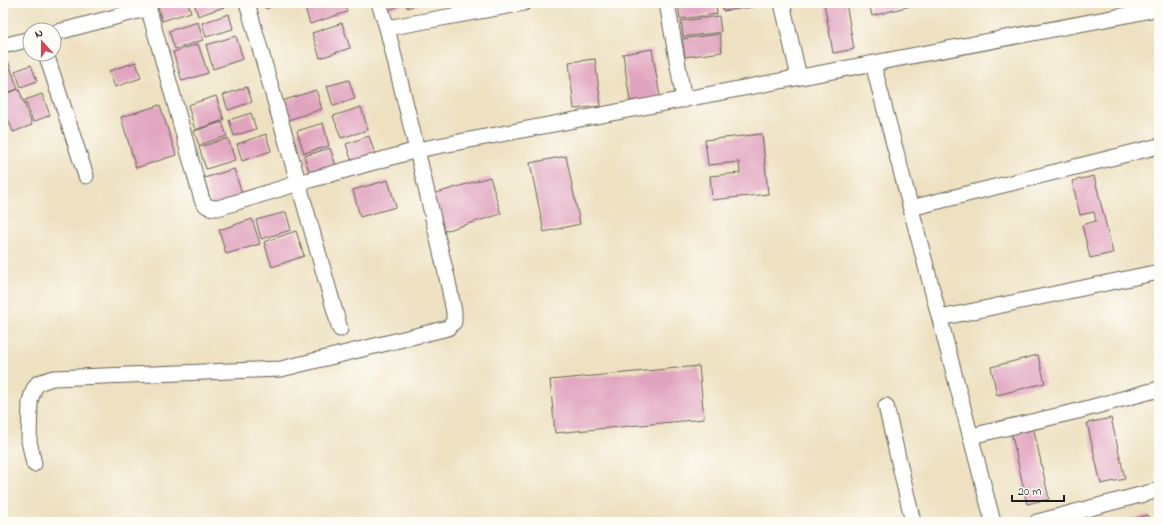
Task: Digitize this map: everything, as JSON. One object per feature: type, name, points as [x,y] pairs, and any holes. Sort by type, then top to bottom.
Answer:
[{"type":"street","points":[[247,3],[340,329]]},
{"type":"street","points":[[34,464],[29,441],[30,401],[34,389],[38,383],[53,378],[281,369],[448,328],[454,322],[454,312],[418,150],[387,28],[379,3]]},
{"type":"street","points":[[387,28],[501,5],[524,3]]},
{"type":"street","points":[[667,3],[684,100]]},
{"type":"street","points":[[782,3],[799,77]]},
{"type":"street","points":[[62,31],[148,6],[202,200],[206,205],[212,208],[218,208],[299,183],[418,150],[873,64],[1131,8],[1159,8]]},
{"type":"street","points":[[3,46],[22,41]]},
{"type":"street","points":[[49,62],[86,176]]},
{"type":"street","points":[[873,64],[994,522]]},
{"type":"street","points":[[911,208],[1159,146]]},
{"type":"street","points":[[940,318],[1159,272]]},
{"type":"street","points":[[971,436],[1078,411],[1159,389]]},
{"type":"street","points":[[886,406],[913,522]]},
{"type":"street","points":[[1037,522],[1159,490]]},
{"type":"building","points":[[188,3],[191,12],[162,21],[157,4]]},
{"type":"building","points":[[194,3],[223,3],[224,7],[198,16]]},
{"type":"building","points":[[263,3],[282,3],[266,9]]},
{"type":"building","points":[[311,3],[344,3],[347,12],[310,24],[304,5]]},
{"type":"building","points":[[385,3],[401,3],[402,5],[388,10]]},
{"type":"building","points":[[406,3],[420,3],[408,8]]},
{"type":"building","points":[[678,3],[716,3],[717,14],[680,19]]},
{"type":"building","points":[[722,3],[760,3],[760,6],[723,11]]},
{"type":"building","points":[[824,3],[846,3],[854,49],[833,53]]},
{"type":"building","points":[[869,3],[909,3],[910,6],[872,16]]},
{"type":"building","points":[[229,14],[233,29],[206,37],[202,23]]},
{"type":"building","points":[[719,16],[721,32],[683,37],[681,21]]},
{"type":"building","points":[[198,22],[203,40],[175,49],[169,31]]},
{"type":"building","points":[[342,23],[350,48],[320,58],[312,33]]},
{"type":"building","points":[[720,34],[722,52],[685,57],[682,39]]},
{"type":"building","points":[[236,36],[243,59],[213,69],[206,45]]},
{"type":"building","points":[[198,44],[208,73],[182,81],[173,52]]},
{"type":"building","points":[[652,49],[660,97],[630,101],[623,54]]},
{"type":"building","points":[[595,59],[601,106],[574,109],[569,62]]},
{"type":"building","points":[[8,61],[18,89],[3,94],[3,63]]},
{"type":"building","points":[[136,62],[141,78],[115,87],[109,71]]},
{"type":"building","points":[[31,65],[37,81],[21,87],[15,71]]},
{"type":"building","points":[[349,80],[355,99],[333,106],[327,86]]},
{"type":"building","points":[[247,87],[252,102],[228,110],[223,95]]},
{"type":"building","points":[[19,89],[32,125],[13,132],[3,106],[3,95]]},
{"type":"building","points":[[316,90],[322,109],[288,120],[282,101]]},
{"type":"building","points":[[42,94],[50,115],[33,122],[25,100]]},
{"type":"building","points":[[216,96],[224,120],[195,130],[188,105]]},
{"type":"building","points":[[160,105],[176,155],[136,168],[121,117]]},
{"type":"building","points":[[361,107],[368,130],[341,138],[333,116]]},
{"type":"building","points":[[251,113],[256,129],[234,136],[229,120]]},
{"type":"building","points":[[222,122],[227,136],[199,145],[194,131]]},
{"type":"building","points":[[323,123],[329,146],[304,153],[297,131]]},
{"type":"building","points":[[266,134],[271,151],[242,161],[237,144]]},
{"type":"building","points":[[762,134],[768,194],[712,200],[710,176],[740,173],[739,162],[708,165],[705,140]]},
{"type":"building","points":[[369,136],[375,154],[352,162],[346,144]]},
{"type":"building","points":[[228,138],[235,160],[206,169],[199,147]]},
{"type":"building","points":[[330,148],[337,169],[311,177],[304,156]]},
{"type":"building","points":[[566,156],[580,224],[544,232],[530,163]]},
{"type":"building","points":[[234,169],[243,197],[212,206],[204,178]]},
{"type":"building","points":[[1094,176],[1113,253],[1090,258],[1082,225],[1096,221],[1094,212],[1080,215],[1072,181]]},
{"type":"building","points":[[490,177],[501,214],[441,232],[430,195]]},
{"type":"building","points":[[388,180],[396,207],[360,217],[353,190]]},
{"type":"building","points":[[286,212],[291,230],[261,239],[256,220]]},
{"type":"building","points":[[252,219],[260,244],[226,254],[219,230]]},
{"type":"building","points":[[296,231],[304,256],[272,267],[264,242]]},
{"type":"building","points":[[1038,355],[1045,383],[997,395],[991,367]]},
{"type":"building","points":[[699,366],[704,419],[555,433],[550,380]]},
{"type":"building","points":[[1111,418],[1125,479],[1101,484],[1087,423]]},
{"type":"building","points":[[1033,426],[1049,499],[1027,504],[1011,431]]},
{"type":"building","points":[[1148,515],[1150,522],[1124,522],[1124,521]]}]
